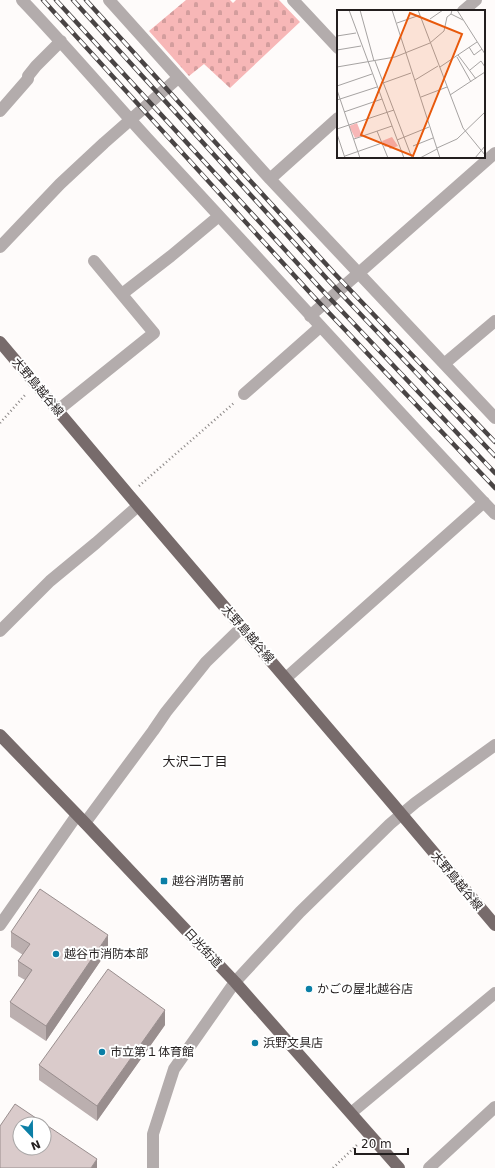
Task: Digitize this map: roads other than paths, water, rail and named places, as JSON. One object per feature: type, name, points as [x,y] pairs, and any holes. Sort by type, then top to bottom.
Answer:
[{"type":"main road","name":"大野島越谷線","points":[[0,342],[495,925]]},
{"type":"main road","name":"日光街道","points":[[0,735],[235,982],[399,1168]]},
{"type":"street","points":[[22,0],[61,41],[130,120],[320,327],[495,514]]},
{"type":"street","points":[[109,0],[270,178],[495,418]]},
{"type":"street","points":[[293,0],[337,47]]},
{"type":"street","points":[[464,10],[476,0]]},
{"type":"street","points":[[0,111],[28,79],[28,76],[36,66],[61,41]]},
{"type":"street","points":[[0,247],[60,184],[178,78]]},
{"type":"street","points":[[270,178],[337,119]]},
{"type":"street","points":[[310,316],[495,153]]},
{"type":"street","points":[[122,294],[219,216]]},
{"type":"street","points":[[58,410],[154,333],[94,261]]},
{"type":"street","points":[[444,364],[495,320]]},
{"type":"street","points":[[244,394],[320,327]]},
{"type":"street","points":[[286,678],[484,502]]},
{"type":"street","points":[[0,631],[50,581],[138,506]]},
{"type":"street","points":[[0,926],[81,819],[153,731],[166,712],[206,662],[242,627]]},
{"type":"street","points":[[153,1168],[153,1134],[174,1068],[235,982],[300,912],[345,867],[402,814],[495,745]]},
{"type":"street","points":[[351,1113],[495,993]]},
{"type":"street","points":[[435,1166],[495,1107]]},
{"type":"railway","points":[[43,0],[313,296],[495,488]]},
{"type":"railway","points":[[56,0],[321,289],[495,473]]},
{"type":"railway","points":[[73,0],[329,281],[495,456]]},
{"type":"railway","points":[[86,0],[335,274],[495,442]]},
{"type":"place","name":"越谷消防署前","points":[[164,881]]},
{"type":"place","name":"越谷市消防本部","points":[[56,954]]},
{"type":"place","name":"かごの屋北越谷店","points":[[309,989]]},
{"type":"place","name":"浜野文具店","points":[[255,1043]]},
{"type":"place","name":"市立第１体育館","points":[[102,1052]]},
{"type":"district","name":"大沢二丁目","points":[[195,761]]}]
